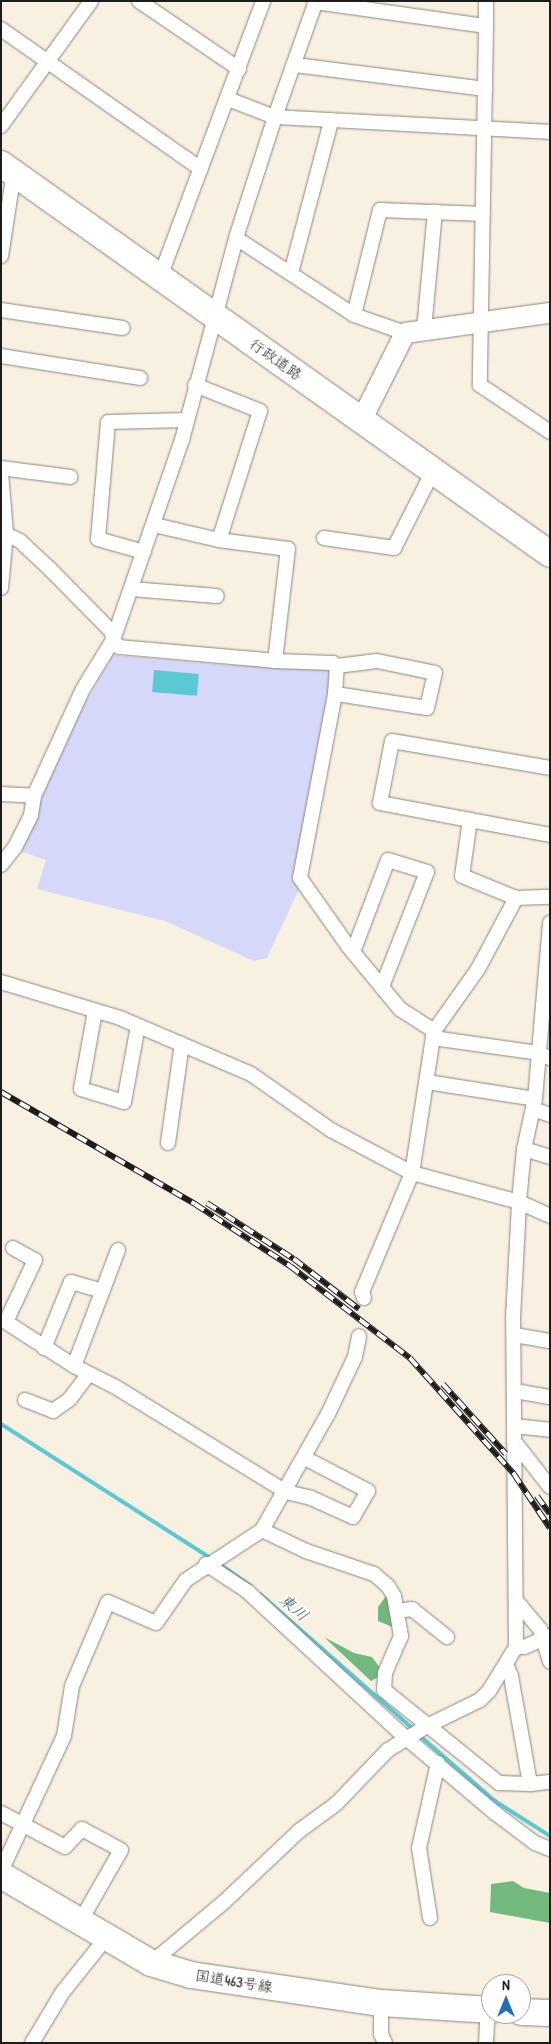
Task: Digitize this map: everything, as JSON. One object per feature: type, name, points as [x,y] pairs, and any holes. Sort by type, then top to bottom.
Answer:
[{"type":"highway","name":"行政道路","points":[[7,168],[214,316],[434,469],[550,554]]},
{"type":"highway","name":"国道463号線","points":[[1,1875],[151,1963],[192,1975],[381,2003],[481,2009]]},
{"type":"highway","points":[[531,2012],[550,2013]]},
{"type":"street","points":[[1,126],[91,1]]},
{"type":"street","points":[[139,1],[239,69]]},
{"type":"street","points":[[160,277],[202,169],[263,1]]},
{"type":"street","points":[[486,1],[481,387],[550,432]]},
{"type":"street","points":[[1,865],[15,847],[31,815],[34,796],[83,689],[113,640],[154,526],[186,420],[236,238],[275,117],[316,2],[486,26]]},
{"type":"street","points":[[1,29],[202,169]]},
{"type":"street","points":[[295,65],[486,89]]},
{"type":"street","points":[[228,99],[275,117],[331,122],[550,132]]},
{"type":"street","points":[[291,273],[331,122]]},
{"type":"street","points":[[1,256],[7,168]]},
{"type":"street","points":[[354,315],[380,210],[483,214]]},
{"type":"street","points":[[362,419],[415,331],[435,212]]},
{"type":"street","points":[[236,238],[354,315],[415,331],[550,314]]},
{"type":"street","points":[[1,310],[123,328]]},
{"type":"street","points":[[1,356],[140,378]]},
{"type":"street","points":[[195,385],[260,411],[219,540]]},
{"type":"street","points":[[144,552],[98,539],[108,422],[186,420]]},
{"type":"street","points":[[1,468],[70,477]]},
{"type":"street","points":[[324,538],[394,548],[434,469]]},
{"type":"street","points":[[1,473],[4,533],[1,588]]},
{"type":"street","points":[[154,526],[219,540],[288,549],[276,661]]},
{"type":"street","points":[[4,533],[20,541],[78,597],[112,632],[113,640],[119,647],[276,661],[333,663],[338,666],[377,662],[434,673],[427,708],[335,694]]},
{"type":"street","points":[[131,589],[217,596]]},
{"type":"street","points":[[338,666],[335,694],[300,878],[353,952],[400,1009],[433,1034],[544,1055]]},
{"type":"street","points":[[550,768],[392,741],[380,803],[550,835]]},
{"type":"street","points":[[1,794],[34,796]]},
{"type":"street","points":[[470,820],[462,876],[516,898],[550,897]]},
{"type":"street","points":[[353,952],[388,860],[427,872],[382,987]]},
{"type":"street","points":[[364,1298],[362,1292],[412,1173],[433,1034],[478,969],[516,898]]},
{"type":"street","points":[[151,1963],[224,1902],[299,1831],[336,1804],[373,1764],[406,1738],[480,1700],[516,1647],[518,1603],[514,1442],[515,1335],[513,1318],[519,1202],[524,1149],[544,1055],[550,926]]},
{"type":"street","points":[[1,982],[138,1026],[258,1078],[331,1130],[412,1173],[519,1202],[550,1216]]},
{"type":"street","points":[[95,1012],[81,1089],[124,1102],[138,1026]]},
{"type":"street","points":[[168,1143],[182,1044]]},
{"type":"street","points":[[426,1082],[534,1104],[550,1115]]},
{"type":"street","points":[[524,1149],[550,1157]]},
{"type":"street","points":[[13,1248],[35,1260],[3,1323],[88,1375],[114,1386],[286,1492],[312,1498],[353,1517],[368,1491],[304,1458]]},
{"type":"street","points":[[74,1366],[118,1250]]},
{"type":"street","points":[[44,1348],[71,1282],[103,1291]]},
{"type":"street","points":[[515,1335],[550,1341]]},
{"type":"street","points":[[1,1871],[24,1826],[40,1783],[64,1736],[72,1686],[108,1602],[156,1623],[186,1580],[206,1564],[262,1530],[286,1492],[353,1363],[359,1336]]},
{"type":"street","points":[[25,1400],[54,1411],[69,1400],[88,1375]]},
{"type":"street","points":[[515,1391],[550,1397]]},
{"type":"street","points":[[514,1426],[550,1430]]},
{"type":"street","points":[[514,1442],[550,1487]]},
{"type":"street","points":[[262,1530],[314,1554],[374,1574],[388,1586],[398,1611],[401,1636],[385,1673],[384,1690],[499,1783],[530,1784],[550,1782]]},
{"type":"street","points":[[206,1564],[247,1592],[406,1738],[438,1763],[495,1813],[535,1843],[550,1849]]},
{"type":"street","points":[[518,1603],[546,1638],[550,1662]]},
{"type":"street","points":[[398,1611],[412,1609],[447,1637]]},
{"type":"street","points":[[516,1647],[546,1638]]},
{"type":"street","points":[[506,1664],[511,1676],[530,1784]]},
{"type":"street","points":[[430,1918],[419,1848],[438,1763]]},
{"type":"street","points":[[1,1813],[65,1847],[82,1829],[121,1850],[80,1922]]},
{"type":"street","points":[[32,2043],[62,1993],[106,1938]]},
{"type":"street","points":[[381,2003],[381,2034],[385,2043]]},
{"type":"street","points":[[486,2043],[488,2024]]},
{"type":"shaded area","points":[[113,655],[227,665],[332,668],[299,889],[267,958],[254,961],[165,921],[37,889],[46,860],[20,851],[68,733]]},
{"type":"green space","points":[[389,1592],[397,1629],[378,1621],[378,1607]]},
{"type":"green space","points":[[324,1637],[354,1653],[372,1657],[380,1668],[379,1677],[371,1681]]},
{"type":"green space","points":[[513,1881],[524,1888],[550,1893],[550,1923],[490,1912],[491,1884]]},
{"type":"water","points":[[154,670],[199,674],[197,696],[152,692]]},
{"type":"waterway","name":"東川","points":[[1,1424],[212,1559]]},
{"type":"waterway","name":"東川","points":[[218,1563],[251,1586]]},
{"type":"waterway","name":"東川","points":[[260,1594],[414,1730]]},
{"type":"waterway","name":"東川","points":[[419,1735],[495,1801],[550,1836]]},
{"type":"railway","points":[[1,1092],[195,1204],[290,1266],[410,1358],[514,1474],[550,1528]]},
{"type":"railway","points":[[207,1203],[294,1259],[359,1309]]},
{"type":"railway","points":[[443,1384],[506,1454]]},
{"type":"railway","points":[[537,1496],[550,1514]]}]
